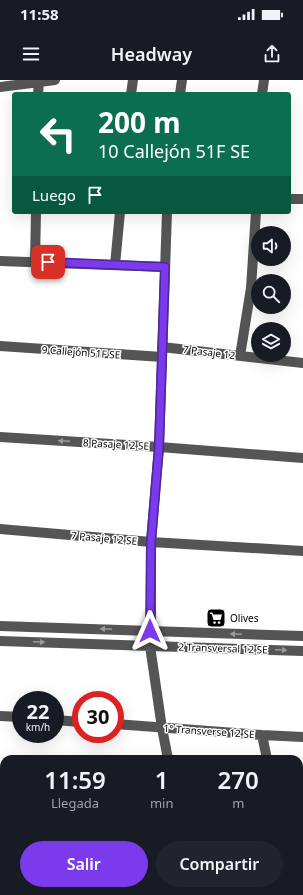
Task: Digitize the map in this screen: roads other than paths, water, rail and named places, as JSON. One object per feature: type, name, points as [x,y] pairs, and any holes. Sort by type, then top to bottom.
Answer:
[{"type":"street","points":[[0,87],[55,80]]},
{"type":"street","points":[[131,92],[133,80]]},
{"type":"street","points":[[180,92],[182,80]]},
{"type":"street","points":[[262,92],[264,80]]},
{"type":"street","points":[[38,92],[39,82]]},
{"type":"street","points":[[291,199],[303,199]]},
{"type":"street","points":[[35,262],[36,214]]},
{"type":"street","points":[[115,265],[120,214]]},
{"type":"street","points":[[150,631],[151,542],[159,447],[168,214]]},
{"type":"street","points":[[240,356],[251,288],[256,214]]},
{"type":"street","points":[[0,260],[165,267]]},
{"type":"street","name":"9 Callejón 51F SE","points":[[0,346],[162,352]]},
{"type":"street","name":"7 Pasaje 12","points":[[162,352],[240,356],[303,363]]},
{"type":"street","name":"8 Pasaje 12 SE","points":[[0,438],[159,447],[303,458]]},
{"type":"street","name":"7 Pasaje 12 SE","points":[[0,529],[151,542],[303,551]]},
{"type":"street","name":"2 Transversal 12 SE","points":[[0,626],[303,636]]},
{"type":"street","name":"2 Transversal 12 SE","points":[[0,641],[303,651]]},
{"type":"street","points":[[150,646],[167,755]]},
{"type":"street","points":[[0,716],[12,717]]},
{"type":"street","name":"1° Transverse 12 SE","points":[[124,725],[303,737]]},
{"type":"street","points":[[262,735],[266,755]]},
{"type":"place","name":"Olives","points":[[216,618]]}]
